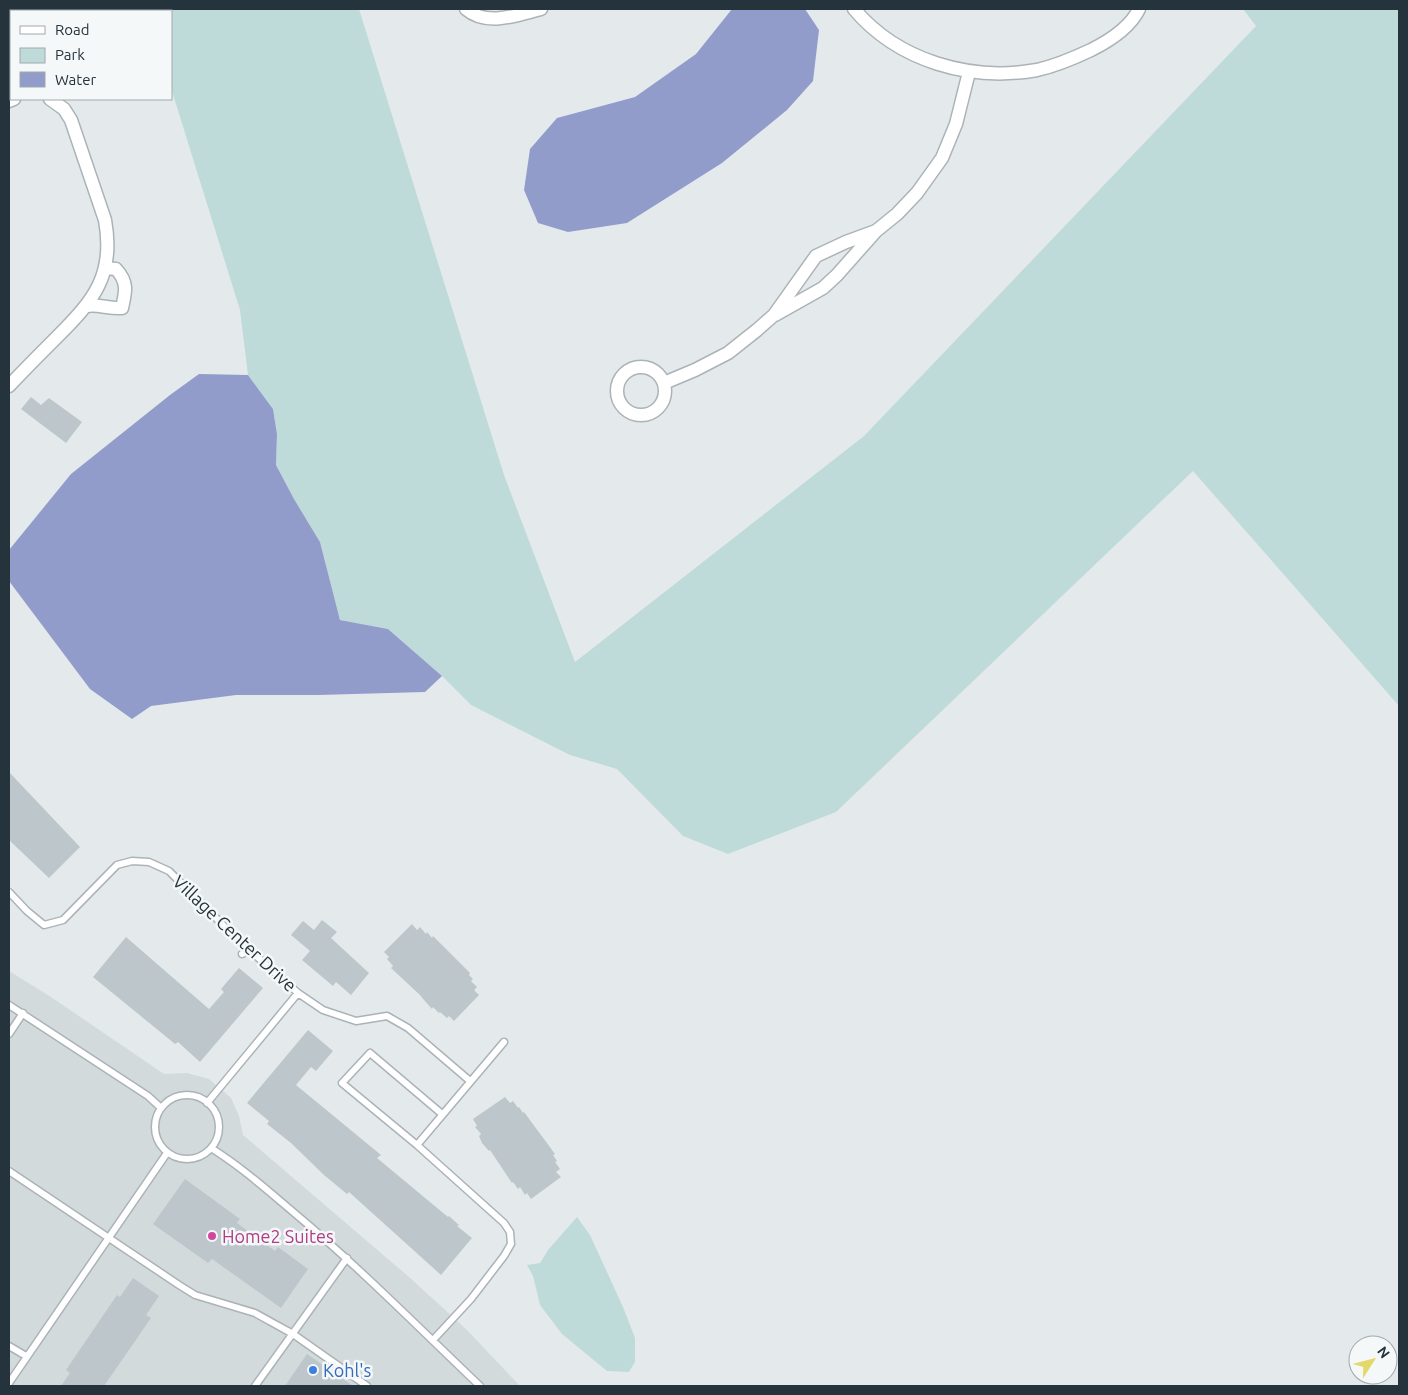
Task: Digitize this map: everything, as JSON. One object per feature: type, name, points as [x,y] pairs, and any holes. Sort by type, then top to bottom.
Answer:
[{"type":"street","points":[[466,9],[479,17],[489,19],[503,18],[541,9]]},
{"type":"street","points":[[854,9],[889,40],[916,55],[943,66],[969,72],[1004,73],[1038,70],[1079,56],[1110,40],[1136,15],[1139,9]]},
{"type":"street","points":[[664,383],[695,370],[728,352],[774,315],[823,288],[855,256],[876,231],[898,214],[917,193],[942,158],[956,124],[969,72]]},
{"type":"street","points":[[9,386],[87,306],[97,290],[108,254],[108,234],[105,220],[71,120],[53,100]]},
{"type":"street","points":[[774,315],[816,256],[876,231]]},
{"type":"street","points":[[87,306],[122,308],[126,294],[124,278],[116,269],[105,268]]},
{"type":"lane","name":"Village Center Drive","points":[[9,892],[27,912],[44,925],[62,920],[117,865],[132,861],[149,862],[169,872],[298,993],[323,1010],[356,1021],[387,1016],[408,1028],[470,1081]]},
{"type":"lane","points":[[242,954],[250,950]]},
{"type":"lane","points":[[207,1103],[298,993]]},
{"type":"lane","points":[[9,1005],[148,1096],[161,1108]]},
{"type":"lane","points":[[9,1034],[23,1014]]},
{"type":"lane","points":[[417,1145],[504,1042]]},
{"type":"lane","points":[[433,1340],[504,1256],[510,1244],[510,1232],[504,1222],[417,1145],[342,1083],[370,1053],[442,1114]]},
{"type":"lane","points":[[178,1097],[198,1098],[207,1103],[214,1111],[218,1125],[216,1140],[211,1148],[204,1155],[185,1160],[167,1153],[160,1145],[156,1136],[156,1117],[161,1108],[169,1101],[178,1097]]},
{"type":"lane","points":[[211,1148],[227,1158],[268,1191],[346,1258],[480,1386]]},
{"type":"lane","points":[[9,1383],[167,1153]]},
{"type":"lane","points":[[9,1171],[141,1261],[195,1294],[255,1313],[293,1334],[367,1386]]},
{"type":"lane","points":[[255,1386],[346,1258]]},
{"type":"lane","points":[[9,1346],[26,1356]]},
{"type":"shaded area","points":[[9,971],[51,997],[164,1074],[187,1073],[209,1079],[231,1098],[239,1116],[243,1135],[409,1277],[466,1329],[520,1386],[9,1386]]},
{"type":"green space","points":[[359,9],[504,475],[575,662],[864,436],[1256,26],[1243,9],[1399,9],[1399,706],[1193,471],[836,812],[728,854],[683,836],[617,769],[570,755],[471,705],[442,676],[388,629],[340,620],[320,542],[276,465],[277,434],[273,409],[248,375],[240,310],[172,91],[172,10],[160,10]]},
{"type":"green space","points":[[577,1217],[590,1235],[635,1338],[635,1362],[629,1372],[607,1371],[562,1334],[540,1305],[533,1276],[527,1265],[540,1263],[548,1250]]},
{"type":"water","points":[[732,9],[805,9],[819,30],[813,81],[787,110],[722,163],[627,223],[568,232],[538,223],[524,190],[530,149],[557,118],[635,97],[696,54]]},
{"type":"water","points":[[199,374],[248,375],[273,409],[277,434],[276,465],[320,542],[340,620],[388,629],[442,676],[425,692],[236,695],[151,706],[132,719],[90,689],[9,581],[9,550],[71,474]]},
{"type":"building","points":[[31,397],[41,405],[49,398],[82,422],[66,443],[21,409]]},
{"type":"building","points":[[9,772],[80,847],[49,878],[9,840]]},
{"type":"building","points":[[322,920],[337,932],[331,938],[369,973],[351,995],[336,982],[333,986],[302,960],[310,951],[291,935],[303,921],[314,930]]},
{"type":"building","points":[[412,924],[417,930],[420,927],[426,934],[427,932],[432,938],[433,936],[470,973],[469,975],[473,979],[471,981],[477,987],[474,990],[479,995],[454,1021],[449,1016],[447,1018],[439,1013],[433,1007],[432,1009],[391,968],[393,966],[387,959],[389,957],[384,952]]},
{"type":"building","points":[[126,937],[209,1009],[224,992],[221,989],[239,968],[263,988],[200,1062],[178,1042],[175,1044],[93,977]]},
{"type":"building","points":[[308,1030],[333,1051],[316,1071],[311,1067],[296,1085],[381,1155],[377,1158],[449,1216],[459,1225],[457,1226],[472,1238],[441,1275],[349,1192],[347,1194],[324,1175],[291,1143],[267,1124],[269,1121],[247,1103]]},
{"type":"building","points":[[505,1097],[510,1103],[513,1101],[524,1112],[555,1154],[553,1155],[557,1161],[555,1162],[560,1169],[556,1172],[561,1177],[531,1199],[527,1193],[525,1195],[520,1187],[518,1189],[512,1183],[490,1150],[482,1143],[479,1136],[481,1134],[475,1127],[477,1126],[473,1119]]},
{"type":"building","name":"Home2 Suites","points":[[185,1179],[240,1219],[237,1223],[275,1251],[278,1247],[308,1269],[281,1308],[212,1259],[208,1263],[153,1224]]},
{"type":"building","points":[[133,1278],[159,1296],[146,1315],[151,1318],[104,1386],[61,1386],[70,1373],[66,1370],[117,1295],[120,1297]]},
{"type":"building","name":"Kohl's","points":[[307,1354],[353,1386],[285,1386]]},
{"type":"place","name":"Home2 Suites","points":[[212,1236]]},
{"type":"place","name":"Kohl's","points":[[313,1370]]}]
